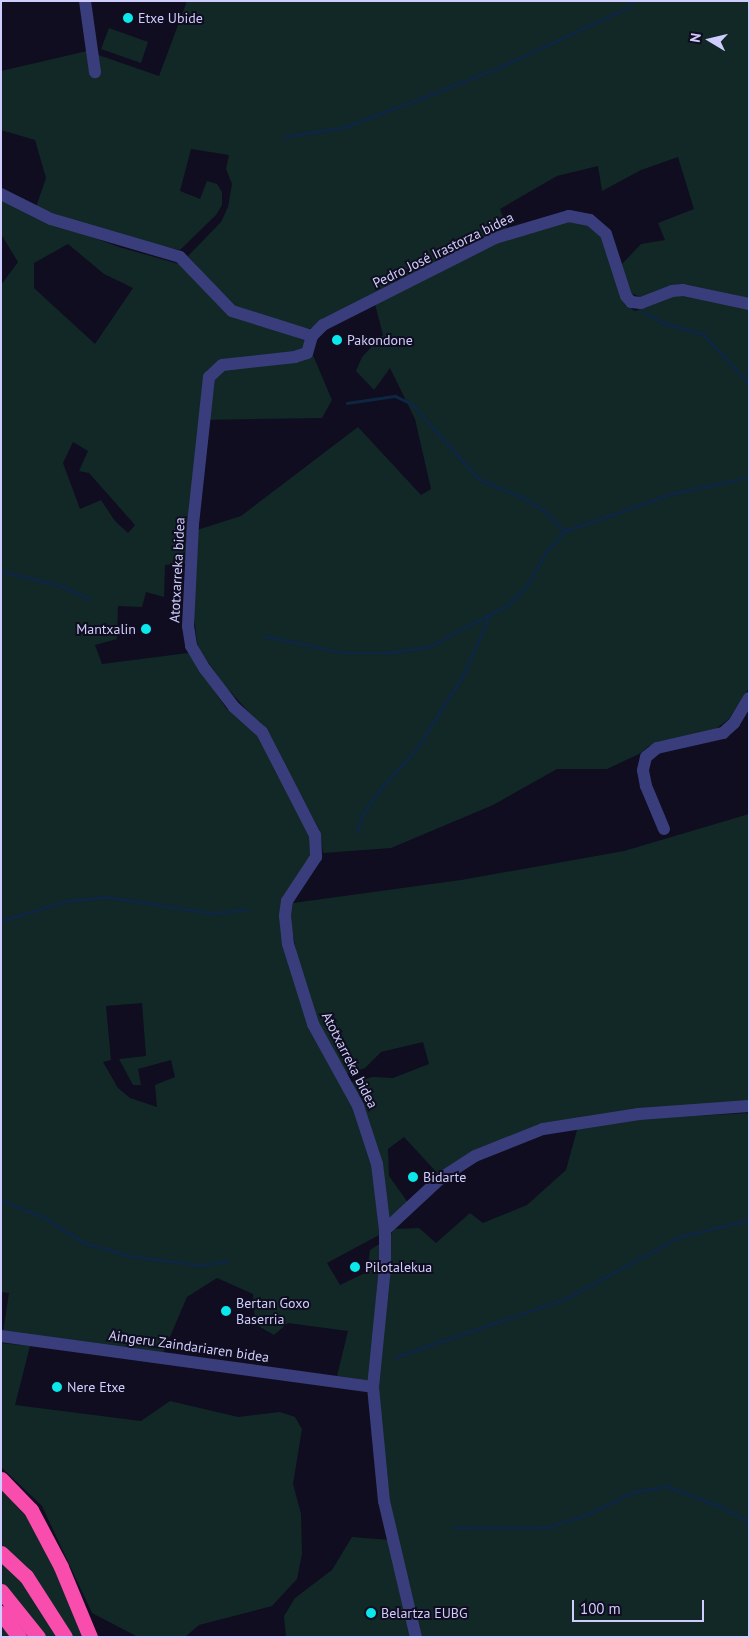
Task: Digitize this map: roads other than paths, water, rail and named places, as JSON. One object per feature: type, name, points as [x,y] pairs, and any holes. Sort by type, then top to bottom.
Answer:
[{"type":"highway","points":[[1,1479],[31,1510],[61,1567],[90,1637]]},
{"type":"highway","points":[[1,1552],[26,1576],[65,1637]]},
{"type":"highway","points":[[1,1591],[38,1637]]},
{"type":"highway","points":[[1,1613],[19,1637]]},
{"type":"street","points":[[85,1],[95,72]]},
{"type":"street","points":[[1,194],[51,219],[180,257],[232,311],[312,336]]},
{"type":"street","name":"Pedro José Irastorza bidea","points":[[312,336],[323,326],[496,238],[569,216],[590,220],[606,234],[626,296],[632,302],[641,303],[672,291],[683,290],[749,304]]},
{"type":"street","name":"Atotxarreka bidea","points":[[312,336],[307,352],[295,357],[222,365],[209,376],[195,505],[188,626],[191,646],[205,669],[234,707],[262,732],[316,835],[316,857],[287,900],[285,916],[288,944],[313,1024],[358,1106],[377,1164],[385,1230],[385,1267],[373,1387]]},
{"type":"street","points":[[664,829],[646,786],[643,770],[646,757],[657,748],[723,733],[734,723],[749,698]]},
{"type":"street","points":[[385,1230],[441,1178],[475,1156],[543,1129],[629,1115],[749,1106]]},
{"type":"street","name":"Aingeru Zaindariaren bidea","points":[[1,1336],[373,1387]]},
{"type":"street","points":[[373,1387],[384,1501],[416,1637]]},
{"type":"waterway","points":[[284,137],[345,127],[419,99],[500,67],[625,9],[634,1]]},
{"type":"waterway","points":[[644,312],[664,323],[703,334],[749,383]]},
{"type":"waterway","points":[[347,403],[395,396],[412,404],[479,479],[524,498],[546,512],[565,531]]},
{"type":"waterway","points":[[264,636],[346,653],[387,653],[428,647],[508,605],[529,583],[546,552],[565,531],[671,494],[749,477]]},
{"type":"waterway","points":[[1,571],[59,585],[90,599]]},
{"type":"waterway","points":[[357,832],[361,817],[377,793],[417,748],[464,674],[488,618]]},
{"type":"waterway","points":[[1,921],[66,901],[107,897],[211,913],[246,910]]},
{"type":"waterway","points":[[1,1200],[43,1217],[85,1243],[130,1256],[200,1265],[227,1261]]},
{"type":"waterway","points":[[396,1357],[567,1298],[679,1237],[749,1220]]},
{"type":"waterway","points":[[454,1528],[549,1527],[588,1514],[634,1492],[667,1486],[722,1507],[749,1522]]},
{"type":"place","name":"Etxe Ubide","points":[[128,18]]},
{"type":"place","name":"Pakondone","points":[[337,340]]},
{"type":"place","name":"Mantxalin","points":[[146,629]]},
{"type":"place","name":"Bidarte","points":[[413,1177]]},
{"type":"place","name":"Pilotalekua","points":[[355,1267]]},
{"type":"place","name":"Bertan Goxo Baserria","points":[[226,1311]]},
{"type":"place","name":"Nere Etxe","points":[[57,1387]]},
{"type":"place","name":"Belartza EUBG","points":[[371,1613]]}]
